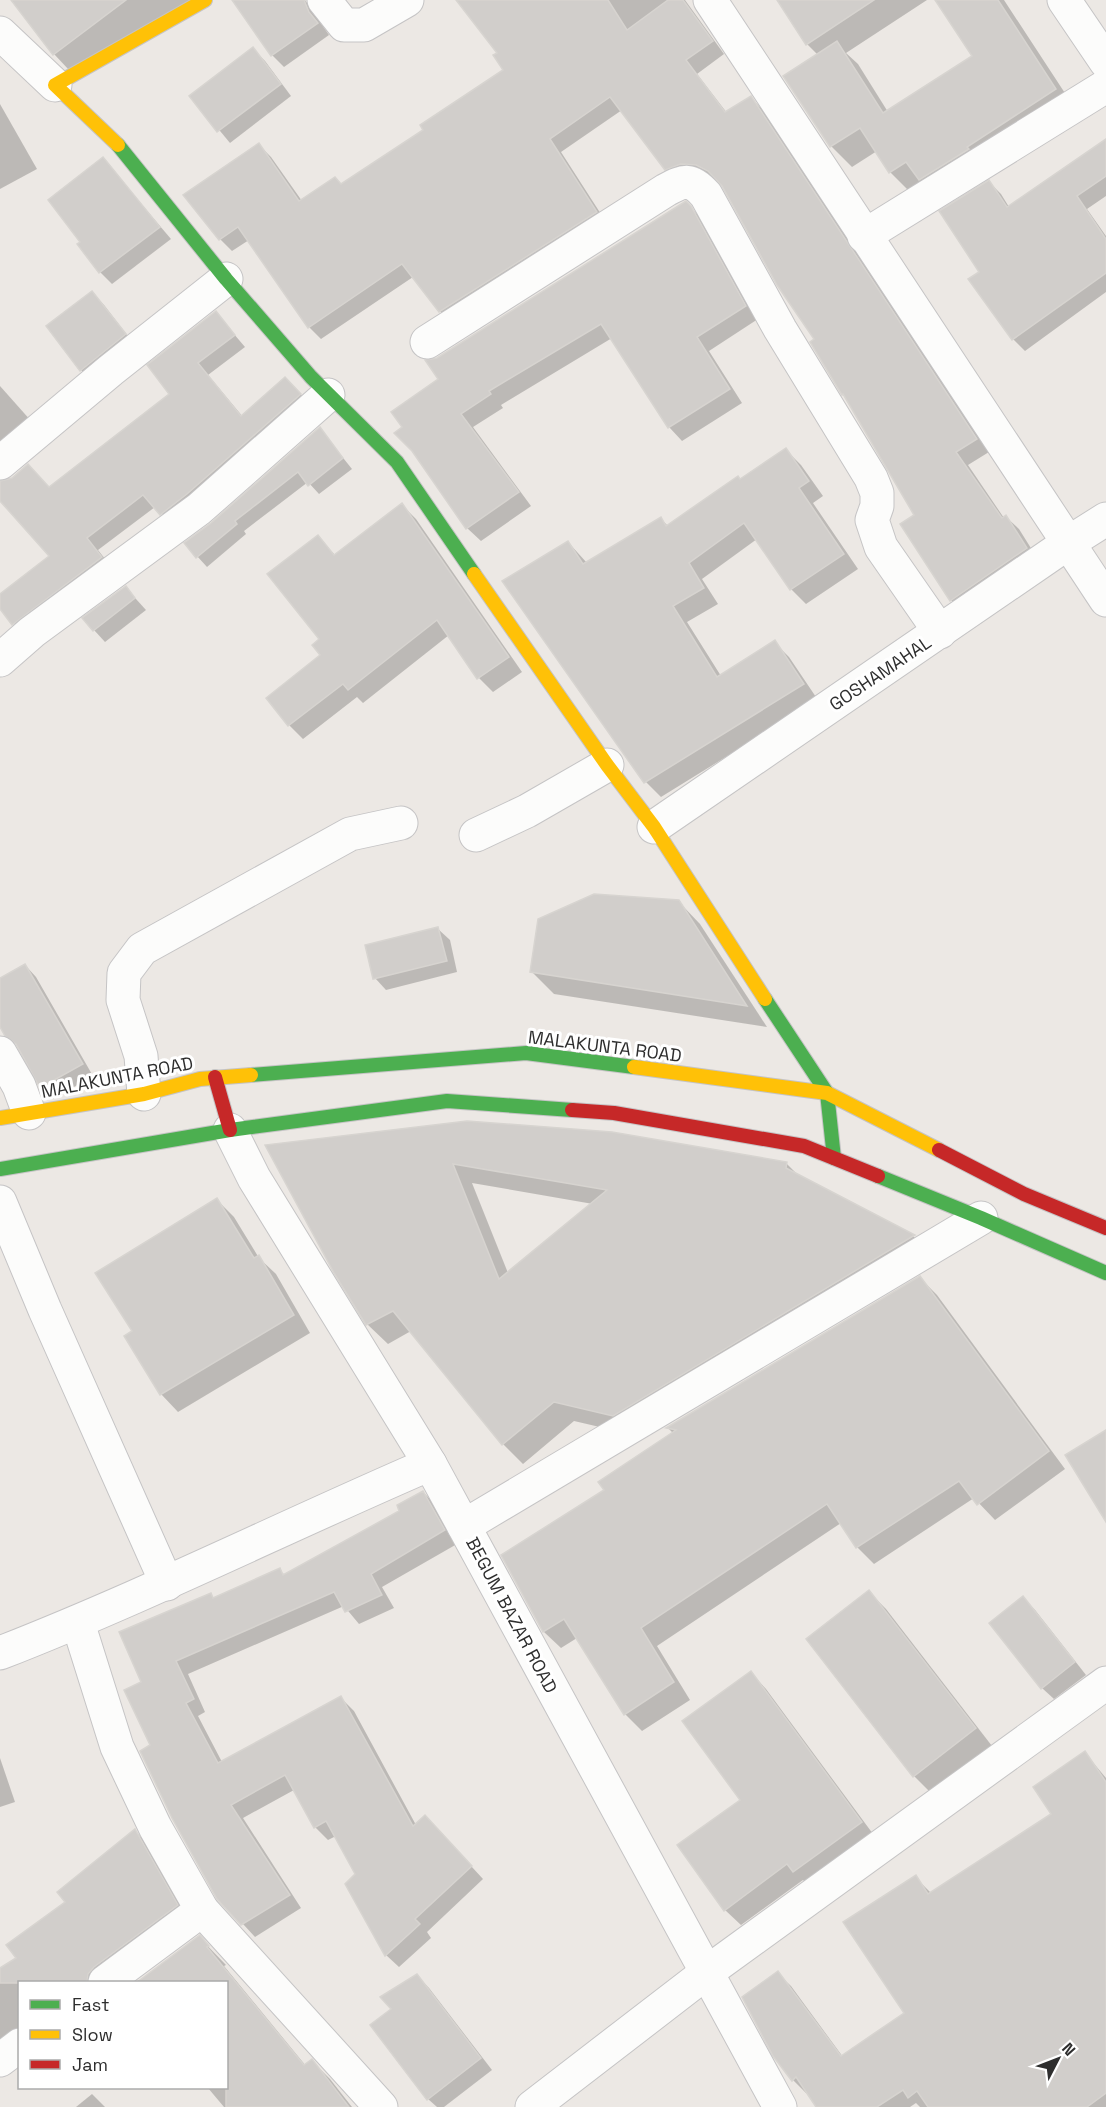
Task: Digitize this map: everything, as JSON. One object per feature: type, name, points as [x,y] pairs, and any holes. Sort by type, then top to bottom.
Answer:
[{"type":"main road","points":[[205,0],[55,84],[125,152],[226,279],[328,395],[397,462],[607,765],[654,827],[827,1093],[834,1158]]},
{"type":"main road","name":"MALAKUNTA ROAD","points":[[15,1115],[144,1094],[214,1077],[526,1053],[827,1093],[1024,1194],[1106,1228]]},
{"type":"main road","points":[[214,1077],[231,1130]]},
{"type":"main road","points":[[0,1169],[231,1130],[447,1101],[614,1113],[804,1146],[981,1218],[1106,1273]]},
{"type":"street","points":[[324,0],[344,25],[364,25],[407,0]]},
{"type":"street","points":[[710,0],[1106,600]]},
{"type":"street","points":[[1064,0],[1106,62]]},
{"type":"street","points":[[0,33],[55,84]]},
{"type":"street","points":[[864,236],[1106,86]]},
{"type":"street","points":[[427,342],[666,190],[688,181],[698,186],[706,195],[780,329],[871,478],[877,493],[877,506],[872,520],[881,547],[940,632]]},
{"type":"street","points":[[0,464],[111,370],[226,279]]},
{"type":"street","points":[[0,660],[32,632],[199,509],[328,395]]},
{"type":"street","name":"GOSHAMAHAL","points":[[654,827],[1106,519]]},
{"type":"street","points":[[476,835],[527,811],[607,765]]},
{"type":"street","points":[[144,1094],[141,1056],[123,1000],[124,973],[142,949],[350,834],[401,824]]},
{"type":"street","points":[[0,1053],[19,1086],[15,1115]]},
{"type":"street","name":"BEGUM BAZAR ROAD","points":[[231,1130],[254,1178],[430,1464],[780,2107]]},
{"type":"street","points":[[0,1202],[45,1310],[167,1584]]},
{"type":"street","points":[[464,1526],[981,1218]]},
{"type":"street","points":[[0,1653],[78,1623],[167,1584],[430,1464]]},
{"type":"street","points":[[78,1623],[117,1747],[154,1827],[202,1910],[381,2107]]},
{"type":"street","points":[[532,2107],[706,1973],[1104,1688]]},
{"type":"street","points":[[108,1981],[202,1910]]},
{"type":"street","points":[[0,2060],[18,2047]]},
{"type":"building","points":[[11,0],[126,0],[53,55]]},
{"type":"building","points":[[232,0],[304,0],[309,12],[318,23],[271,56]]},
{"type":"building","points":[[456,0],[608,0],[627,30],[668,0],[683,0],[713,41],[686,60],[725,112],[751,96],[977,439],[956,452],[1002,518],[1006,515],[1027,548],[950,601],[900,524],[914,515],[810,342],[814,339],[777,285],[722,186],[708,171],[696,165],[681,164],[665,170],[610,97],[550,139],[597,212],[439,312],[402,264],[308,328],[238,227],[219,240],[183,195],[259,143],[299,201],[335,177],[341,184],[423,130],[420,125],[503,70],[493,55],[497,53]]},
{"type":"building","points":[[777,0],[874,0],[806,45]]},
{"type":"building","points":[[935,0],[998,0],[1056,89],[967,147],[969,149],[919,180],[906,162],[889,173],[860,128],[830,147],[783,76],[837,41],[883,113],[972,56]]},
{"type":"building","points":[[253,47],[281,84],[217,132],[189,96]]},
{"type":"building","points":[[1106,139],[1106,176],[1077,196],[1106,239],[1106,273],[1012,340],[968,279],[979,272],[939,211],[989,180],[1007,207]]},
{"type":"building","points":[[103,157],[160,227],[99,273],[77,244],[80,242],[48,200]]},
{"type":"building","points":[[686,201],[691,206],[746,306],[697,337],[730,389],[668,428],[601,324],[489,391],[491,394],[461,414],[519,492],[466,529],[412,451],[394,433],[402,427],[391,412],[438,379],[425,360],[437,358]]},
{"type":"building","points":[[92,291],[126,334],[80,371],[46,326]]},
{"type":"building","points":[[216,311],[235,335],[198,363],[241,416],[285,377],[301,394],[160,515],[143,495],[87,538],[102,557],[12,625],[0,609],[0,594],[49,556],[0,501],[0,481],[12,478],[28,464],[49,487],[169,394],[147,365]]},
{"type":"building","points":[[320,427],[343,458],[308,486],[298,472],[235,521],[237,524],[196,558],[184,543],[211,523]]},
{"type":"building","points":[[786,448],[809,481],[799,488],[844,554],[790,590],[744,523],[689,563],[704,588],[673,606],[717,677],[775,640],[804,684],[644,783],[502,581],[568,541],[583,564],[661,517],[666,526],[738,476],[740,479]]},
{"type":"building","points":[[402,503],[509,657],[477,679],[437,620],[348,690],[343,684],[288,726],[266,698],[320,655],[312,645],[319,639],[267,574],[318,535],[334,555]]},
{"type":"building","points":[[126,586],[135,598],[93,631],[82,618]]},
{"type":"building","points":[[594,894],[679,900],[747,1006],[530,972],[538,919]]},
{"type":"building","points":[[438,927],[447,961],[373,979],[365,945]]},
{"type":"building","points":[[25,964],[83,1064],[40,1088],[16,1044],[5,1036],[0,1027],[0,978]]},
{"type":"building","points":[[467,1121],[612,1132],[787,1162],[786,1168],[915,1235],[613,1416],[554,1402],[502,1445],[393,1311],[366,1325],[334,1273],[265,1145]],"holes":[[[453,1164],[607,1190],[499,1279]]]},
{"type":"building","points":[[217,1198],[254,1258],[259,1255],[294,1315],[160,1395],[124,1336],[132,1331],[95,1273]]},
{"type":"building","points":[[920,1276],[1049,1451],[977,1505],[959,1481],[856,1548],[827,1504],[641,1628],[674,1682],[624,1715],[564,1619],[543,1632],[501,1555],[604,1490],[598,1482],[676,1430],[666,1428]]},
{"type":"building","points":[[1106,1430],[1106,1522],[1065,1455]]},
{"type":"building","points":[[423,1491],[445,1530],[371,1574],[382,1595],[345,1612],[334,1592],[176,1661],[194,1699],[186,1703],[218,1763],[341,1696],[413,1826],[425,1815],[472,1866],[415,1919],[420,1924],[385,1956],[345,1884],[355,1874],[326,1821],[314,1828],[285,1775],[231,1805],[290,1895],[241,1925],[217,1899],[172,1818],[140,1751],[150,1745],[124,1690],[141,1682],[119,1632],[211,1593],[213,1598],[280,1568],[283,1575],[399,1511],[397,1505]]},
{"type":"building","points":[[869,1590],[976,1728],[913,1777],[806,1639]]},
{"type":"building","points":[[1023,1596],[1075,1662],[1041,1689],[989,1623]]},
{"type":"building","points":[[751,1671],[862,1822],[793,1872],[787,1864],[724,1911],[677,1845],[740,1800],[682,1721]]},
{"type":"building","points":[[1085,1751],[1106,1782],[1106,2093],[1087,2107],[928,2107],[917,2091],[908,2098],[903,2090],[877,2107],[816,2107],[796,2077],[792,2081],[773,2056],[742,1997],[778,1971],[841,2056],[904,2013],[843,1922],[916,1875],[928,1894],[1051,1814],[1033,1787]]},
{"type":"building","points":[[135,1829],[178,1905],[94,1967],[88,1974],[87,1981],[0,1983],[0,1968],[16,1958],[6,1945],[65,1902],[57,1892]]},
{"type":"building","points":[[200,1935],[209,1946],[207,1947],[304,2065],[312,2059],[349,2107],[226,2107],[228,1981],[139,1981]]},
{"type":"building","points":[[417,1974],[481,2058],[427,2100],[370,2025],[391,2009],[380,1997]]},
{"type":"traffic: fast","points":[[118,145],[226,279],[311,377],[397,462],[474,574]]},
{"type":"traffic: fast","points":[[765,999],[827,1093],[834,1158]]},
{"type":"traffic: fast","points":[[251,1075],[526,1053],[634,1067]]},
{"type":"traffic: fast","points":[[0,1169],[230,1130],[447,1101],[572,1110]]},
{"type":"traffic: fast","points":[[878,1176],[1106,1273]]},
{"type":"traffic: slow","points":[[118,145],[55,85],[205,0]]},
{"type":"traffic: slow","points":[[474,574],[607,765],[654,827],[765,999]]},
{"type":"traffic: slow","points":[[634,1067],[827,1093],[939,1150]]},
{"type":"traffic: slow","points":[[0,1118],[144,1094],[200,1079],[251,1075]]},
{"type":"traffic: jam","points":[[215,1077],[230,1130]]},
{"type":"traffic: jam","points":[[572,1110],[614,1113],[804,1146],[878,1176]]},
{"type":"traffic: jam","points":[[939,1150],[1024,1194],[1106,1228]]}]
